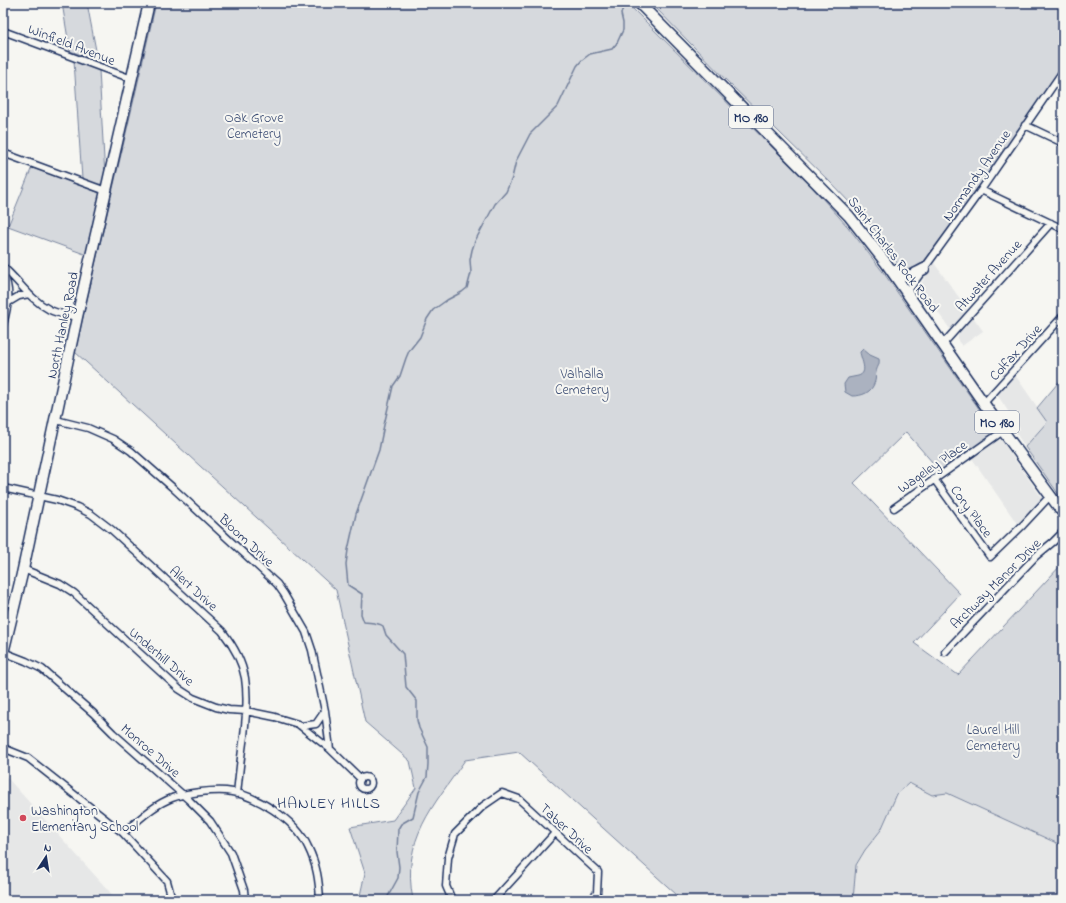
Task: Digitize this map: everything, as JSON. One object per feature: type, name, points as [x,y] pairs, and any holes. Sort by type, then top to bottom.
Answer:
[{"type":"main road","name":"North Hanley Road","points":[[3,652],[40,496],[77,317],[149,3]]},
{"type":"main road","name":"Saint Charles Rock Road","points":[[639,3],[849,216],[890,268],[1003,431],[1063,513]]},
{"type":"main road","points":[[890,268],[904,275],[912,275],[924,269]]},
{"type":"street","name":"Winfield Avenue","points":[[3,31],[132,79]]},
{"type":"street","name":"Normandy Avenue","points":[[907,292],[981,190],[1063,71]]},
{"type":"street","points":[[1025,125],[1063,143]]},
{"type":"street","points":[[3,153],[106,191]]},
{"type":"street","points":[[981,190],[1063,229]]},
{"type":"street","name":"Atwater Avenue","points":[[943,344],[1051,223]]},
{"type":"street","points":[[3,267],[16,278],[29,294],[40,304],[57,313],[77,317]]},
{"type":"street","points":[[3,273],[7,284],[9,302],[3,325]]},
{"type":"street","points":[[9,302],[19,296],[29,294]]},
{"type":"street","name":"Colfax Drive","points":[[984,403],[1063,316]]},
{"type":"street","name":"Bloom Drive","points":[[56,420],[88,428],[113,439],[131,451],[277,584],[306,632],[312,650],[325,712],[330,749]]},
{"type":"street","name":"Wageley Place","points":[[894,508],[1003,431]]},
{"type":"street","name":"Cory Place","points":[[934,479],[990,557],[1050,496]]},
{"type":"street","name":"Alert Drive","points":[[3,488],[69,503],[104,522],[222,632],[241,664],[245,677],[247,694],[237,794]]},
{"type":"street","name":"Archway Manor Drive","points":[[944,652],[1036,556],[1063,532]]},
{"type":"street","name":"Underhill Drive","points":[[23,569],[60,584],[74,593],[193,698],[216,707],[275,717],[301,726],[330,749],[361,779]]},
{"type":"street","name":"Monroe Drive","points":[[3,652],[42,669],[183,794],[210,821],[231,853],[244,890],[245,900]]},
{"type":"street","points":[[301,726],[316,724],[325,712]]},
{"type":"street","points":[[3,748],[28,758],[123,833],[167,881],[171,900]]},
{"type":"street","points":[[123,833],[160,803],[183,794],[225,791],[237,794],[260,803],[278,813],[295,828],[308,846],[318,875],[320,900]]},
{"type":"street","name":"Taber Drive","points":[[452,900],[446,886],[448,858],[455,834],[483,806],[502,793],[519,799],[598,872],[597,893],[591,900]]},
{"type":"street","points":[[494,900],[555,833]]},
{"type":"shaded area","points":[[934,263],[969,311],[953,328],[950,329],[921,289],[922,282]]},
{"type":"shaded area","points":[[973,317],[983,331],[962,346],[958,341],[958,333]]},
{"type":"shaded area","points":[[863,349],[870,355],[879,359],[874,385],[866,393],[852,396],[845,392],[844,384],[848,378],[858,376],[863,372],[864,366],[860,352]]},
{"type":"shaded area","points":[[1015,375],[1047,421],[1025,447],[1016,433],[1020,429],[998,396]]},
{"type":"shaded area","points":[[997,439],[1001,440],[1042,498],[1041,502],[1018,525],[971,457]]},
{"type":"shaded area","name":"Washington Elementary School","points":[[3,773],[117,900],[3,900]]},
{"type":"shaded area","points":[[909,783],[932,795],[947,793],[1063,846],[1063,900],[853,900],[856,865],[865,850],[881,830],[897,794]]},
{"type":"green space","points":[[62,3],[87,3],[98,61],[70,51]]},
{"type":"green space","name":"Valhalla Cemetery","points":[[156,3],[627,3],[813,188],[848,227],[883,272],[994,430],[993,435],[940,471],[906,432],[854,483],[960,594],[914,643],[958,675],[1063,563],[1063,846],[947,793],[932,795],[909,783],[897,794],[881,830],[865,850],[856,865],[853,900],[677,900],[677,895],[519,752],[465,760],[431,809],[422,825],[416,841],[410,878],[413,900],[359,900],[365,873],[350,827],[393,820],[416,788],[410,761],[365,722],[336,590],[75,352]]},
{"type":"green space","points":[[651,3],[1063,3],[1063,67],[919,268],[916,271],[902,270],[872,226]]},
{"type":"green space","points":[[74,61],[99,70],[105,177],[104,181],[99,184],[93,184],[82,179]]},
{"type":"green space","points":[[32,167],[100,193],[87,255],[8,226]]},
{"type":"green space","points":[[1063,377],[1063,502],[1025,447],[1047,422],[1037,408]]},
{"type":"waterway","points":[[386,900],[398,878],[398,829],[401,824],[413,817],[419,792],[427,777],[428,747],[417,720],[417,701],[406,687],[403,654],[386,635],[383,626],[376,623],[364,622],[361,614],[362,594],[348,585],[346,564],[356,514],[379,450],[393,386],[400,376],[409,351],[420,337],[427,319],[433,310],[467,288],[471,273],[470,260],[475,241],[495,204],[506,192],[512,178],[516,161],[530,134],[558,106],[577,66],[582,60],[590,54],[612,49],[617,43],[623,30],[621,14],[624,4]]},
{"type":"place","name":"Washington Elementary School","points":[[23,818]]},
{"type":"district","name":"HANLEY HILLS","points":[[329,802]]},
{"type":"park label","name":"Oak Grove Cemetery","points":[[254,126]]},
{"type":"park label","name":"Laurel Hill Cemetery","points":[[993,738]]}]
